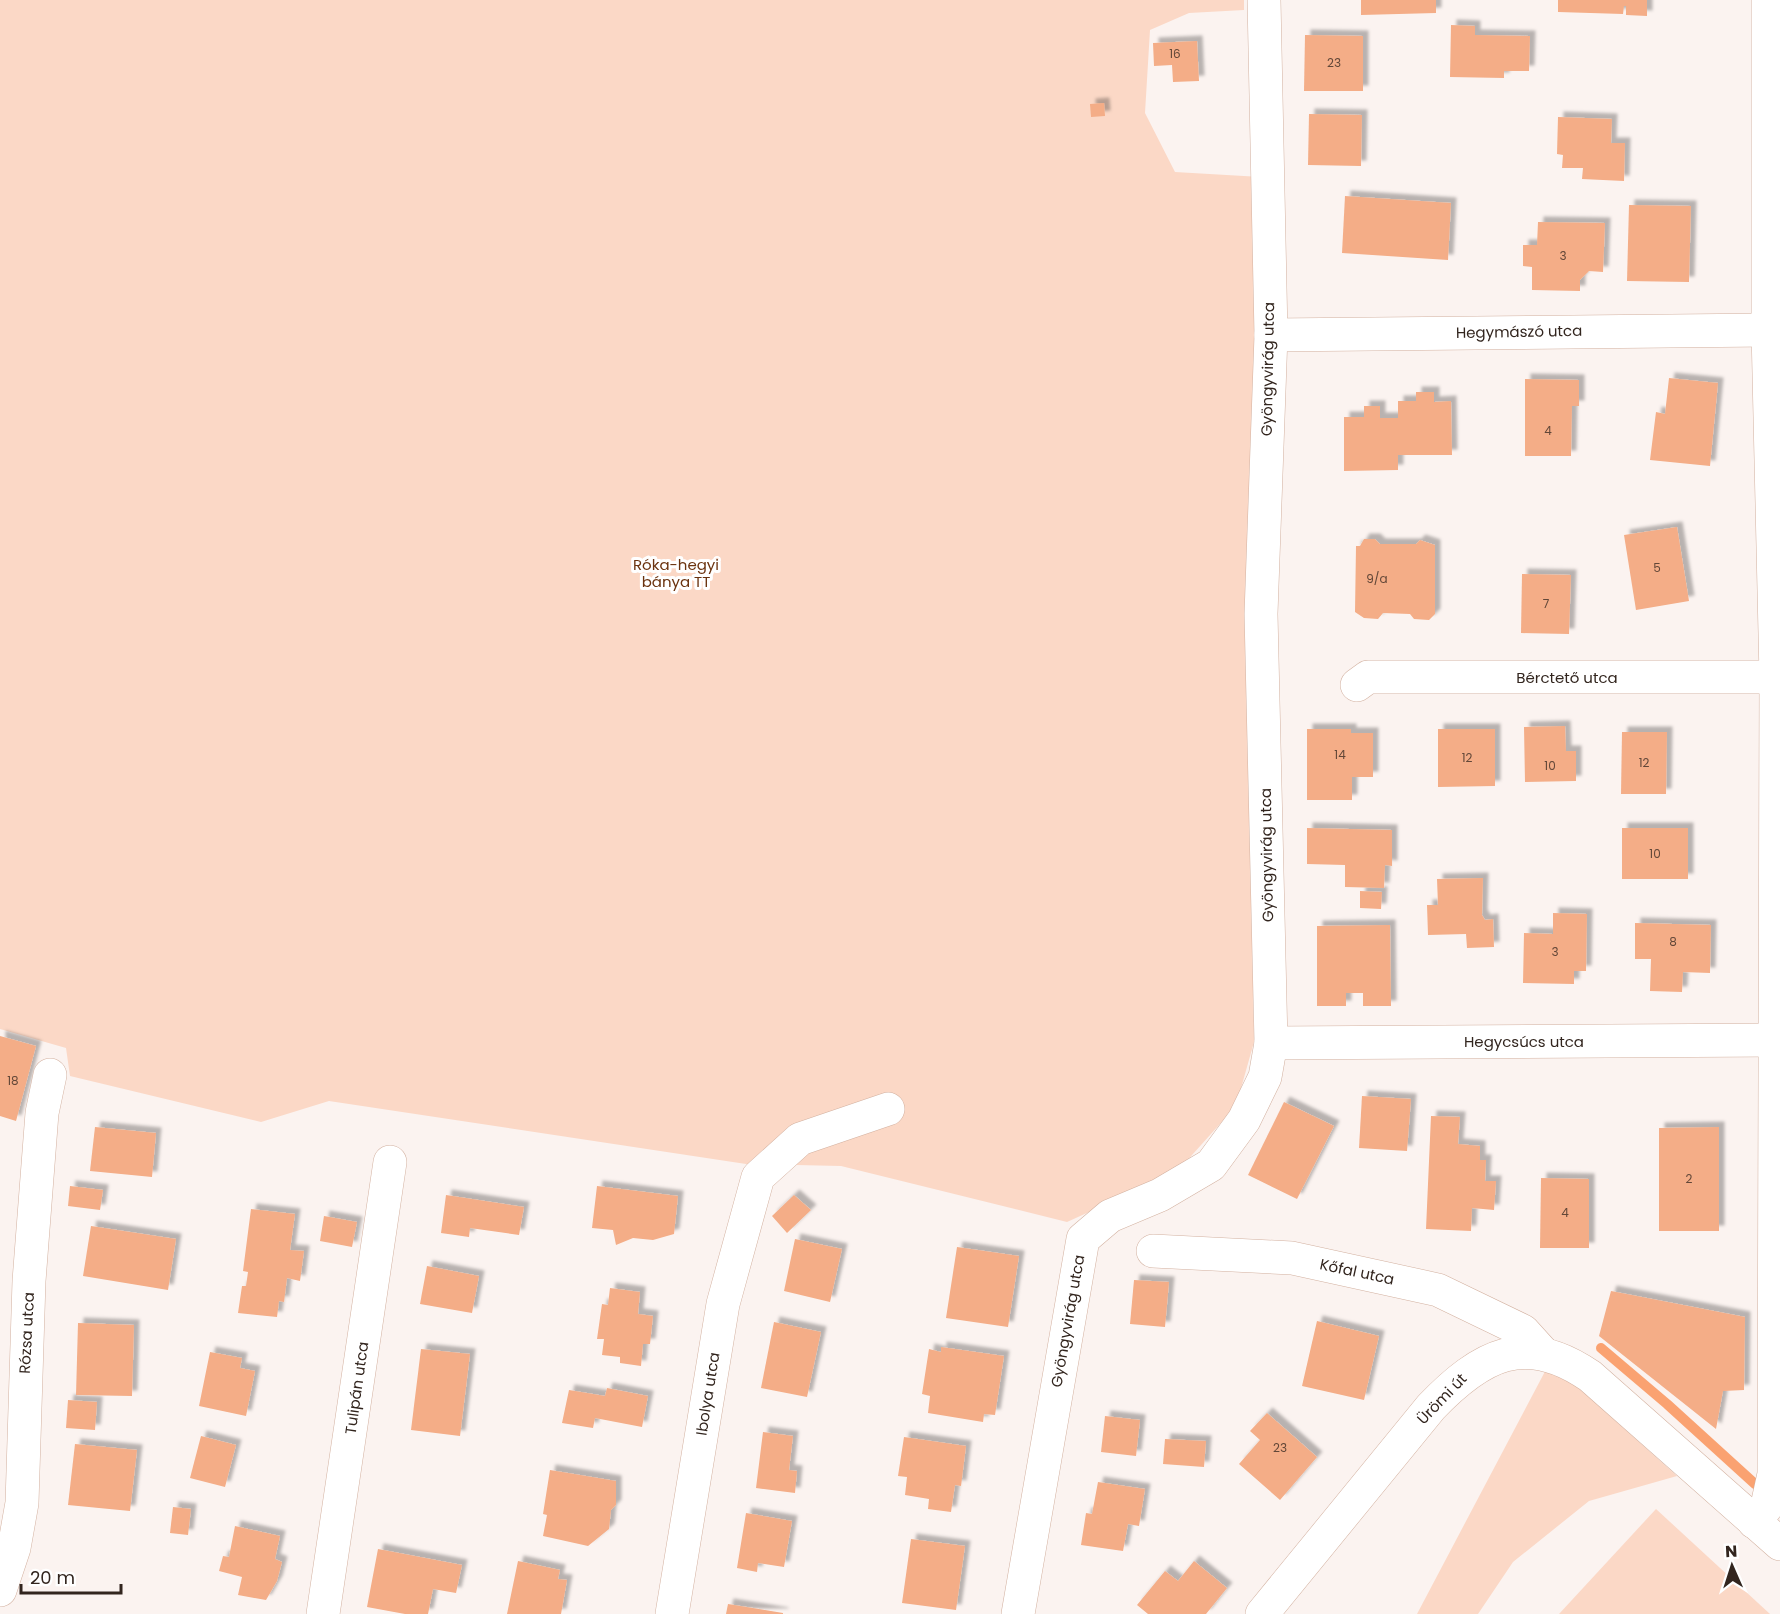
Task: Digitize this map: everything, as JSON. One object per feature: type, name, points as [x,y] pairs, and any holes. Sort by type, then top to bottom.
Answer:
[{"type":"street","name":"Gyöngyvirág utca","points":[[1018,1614],[1083,1239],[1110,1216],[1160,1195],[1210,1165],[1244,1120],[1265,1077],[1271,1043],[1261,614],[1270,335],[1264,0]]},
{"type":"street","points":[[1754,1522],[1767,1506],[1774,1474],[1778,677],[1768,330],[1768,0]]},
{"type":"street","name":"Hegymászó utca","points":[[1270,335],[1768,330]]},
{"type":"street","name":"Bérctető utca","points":[[1357,685],[1368,677],[1778,677]]},
{"type":"street","name":"Hegycsúcs utca","points":[[1271,1043],[1777,1040]]},
{"type":"street","name":"Rózsa utca","points":[[0,1590],[14,1548],[22,1503],[29,1293],[42,1113],[50,1075]]},
{"type":"street","name":"Ibolya utca","points":[[672,1614],[723,1304],[758,1177],[801,1139],[888,1109]]},
{"type":"street","name":"Tulipán utca","points":[[323,1614],[390,1162]]},
{"type":"street","name":"Kőfal utca","points":[[1153,1251],[1292,1258],[1438,1290],[1523,1331],[1542,1352]]},
{"type":"street","name":"Ürömi út","points":[[1262,1614],[1431,1407],[1456,1381],[1492,1359],[1519,1351],[1542,1352],[1569,1361],[1590,1376],[1780,1544]]},
{"type":"green space","name":"Róka-hegyi bánya TT","points":[[0,0],[1244,0],[1244,10],[1189,13],[1150,30],[1145,113],[1175,172],[1261,177],[1248,651],[1254,1042],[1236,1106],[1184,1164],[1142,1188],[1067,1222],[841,1166],[746,1164],[329,1101],[261,1122],[70,1076],[66,1048],[0,1029]]},
{"type":"green space","points":[[1550,1362],[1677,1476],[1589,1501],[1513,1562],[1478,1614],[1417,1614]]},
{"type":"green space","points":[[1656,1509],[1770,1614],[1559,1614]]},
{"type":"building","points":[[1361,0],[1436,0],[1436,13],[1361,15]]},
{"type":"building","points":[[1558,0],[1647,0],[1647,16],[1626,15],[1626,6],[1624,6],[1623,14],[1558,12]]},
{"type":"building","points":[[1451,25],[1475,26],[1475,35],[1530,36],[1529,71],[1504,71],[1504,78],[1450,77]]},
{"type":"building","points":[[1305,35],[1363,36],[1363,91],[1304,91]]},
{"type":"building","points":[[1197,41],[1199,81],[1173,82],[1172,65],[1154,66],[1153,43]]},
{"type":"building","points":[[1104,103],[1105,116],[1091,117],[1090,104]]},
{"type":"building","points":[[1309,114],[1362,115],[1361,166],[1308,165]]},
{"type":"building","points":[[1558,117],[1612,119],[1611,143],[1625,143],[1624,181],[1582,179],[1583,168],[1562,168],[1563,155],[1557,154]]},
{"type":"building","points":[[1345,196],[1451,203],[1448,260],[1342,253]]},
{"type":"building","points":[[1629,205],[1691,206],[1689,282],[1627,281]]},
{"type":"building","points":[[1538,222],[1605,223],[1603,272],[1589,271],[1580,280],[1580,291],[1532,290],[1532,267],[1523,266],[1523,245],[1537,245]]},
{"type":"building","points":[[1669,378],[1718,383],[1710,466],[1650,460],[1656,412],[1665,414]]},
{"type":"building","points":[[1525,379],[1579,380],[1579,406],[1572,406],[1571,456],[1525,456]]},
{"type":"building","points":[[1416,392],[1434,392],[1434,402],[1451,401],[1452,455],[1398,455],[1398,470],[1344,471],[1344,417],[1364,417],[1364,406],[1380,406],[1380,418],[1398,418],[1398,401],[1416,401]]},
{"type":"building","points":[[1677,527],[1689,601],[1636,610],[1624,535]]},
{"type":"building","points":[[1364,539],[1375,539],[1380,544],[1416,544],[1420,540],[1435,545],[1435,614],[1429,620],[1414,619],[1410,614],[1383,613],[1378,619],[1364,618],[1355,612],[1356,546],[1360,546]]},
{"type":"building","points":[[1522,574],[1571,575],[1569,634],[1521,633]]},
{"type":"building","points":[[1565,726],[1566,751],[1576,751],[1576,781],[1525,782],[1524,727]]},
{"type":"building","points":[[1307,729],[1351,729],[1351,733],[1373,733],[1373,777],[1352,777],[1352,800],[1307,800]]},
{"type":"building","points":[[1438,729],[1495,729],[1495,786],[1438,787]]},
{"type":"building","points":[[1622,732],[1667,732],[1666,794],[1621,794]]},
{"type":"building","points":[[1307,828],[1392,830],[1392,866],[1385,865],[1384,888],[1345,887],[1345,865],[1307,864]]},
{"type":"building","points":[[1622,828],[1688,828],[1688,879],[1622,879]]},
{"type":"building","points":[[1483,878],[1482,915],[1485,920],[1493,919],[1494,947],[1467,948],[1466,934],[1428,935],[1427,905],[1438,905],[1437,879]]},
{"type":"building","points":[[1360,891],[1382,892],[1381,909],[1360,908]]},
{"type":"building","points":[[1553,913],[1587,914],[1586,971],[1574,971],[1574,984],[1523,983],[1524,933],[1553,934]]},
{"type":"building","points":[[1635,923],[1711,925],[1710,973],[1683,972],[1682,992],[1650,991],[1651,959],[1635,959]]},
{"type":"building","points":[[1390,925],[1391,1006],[1363,1006],[1363,993],[1346,993],[1346,1006],[1317,1006],[1317,926]]},
{"type":"building","points":[[0,1036],[36,1046],[16,1121],[0,1116]]},
{"type":"building","points":[[1362,1096],[1411,1099],[1407,1151],[1359,1148]]},
{"type":"building","points":[[1284,1102],[1334,1126],[1297,1199],[1248,1175]]},
{"type":"building","points":[[1431,1116],[1460,1117],[1458,1144],[1480,1146],[1480,1160],[1486,1160],[1485,1181],[1496,1181],[1494,1210],[1472,1208],[1471,1231],[1426,1229]]},
{"type":"building","points":[[95,1127],[156,1133],[152,1177],[90,1171]]},
{"type":"building","points":[[1719,1127],[1719,1231],[1659,1231],[1659,1128]]},
{"type":"building","points":[[1541,1178],[1589,1179],[1589,1248],[1540,1248]]},
{"type":"building","points":[[70,1186],[103,1190],[100,1210],[68,1206]]},
{"type":"building","points":[[597,1186],[678,1196],[674,1234],[653,1240],[633,1238],[616,1245],[613,1230],[592,1228]]},
{"type":"building","points":[[446,1195],[524,1207],[519,1235],[470,1228],[469,1237],[441,1233]]},
{"type":"building","points":[[794,1195],[811,1210],[787,1233],[772,1216]]},
{"type":"building","points":[[251,1209],[295,1214],[290,1250],[304,1251],[300,1281],[287,1278],[284,1302],[279,1301],[277,1317],[238,1313],[242,1286],[246,1286],[248,1272],[243,1271]]},
{"type":"building","points":[[324,1216],[357,1222],[352,1247],[320,1241]]},
{"type":"building","points":[[91,1226],[176,1239],[168,1290],[83,1276]]},
{"type":"building","points":[[795,1239],[842,1249],[830,1302],[784,1291]]},
{"type":"building","points":[[957,1247],[1019,1256],[1008,1327],[946,1318]]},
{"type":"building","points":[[427,1266],[479,1276],[472,1313],[420,1304]]},
{"type":"building","points":[[1134,1280],[1169,1282],[1165,1327],[1130,1324]]},
{"type":"building","points":[[610,1288],[640,1292],[638,1314],[653,1316],[650,1344],[643,1344],[641,1366],[620,1363],[620,1357],[602,1355],[604,1339],[597,1339],[602,1304],[608,1305]]},
{"type":"building","points":[[1611,1291],[1745,1317],[1744,1390],[1723,1391],[1716,1429],[1599,1336]]},
{"type":"building","points":[[1317,1321],[1379,1336],[1364,1400],[1302,1386]]},
{"type":"building","points":[[774,1322],[821,1332],[807,1397],[761,1388]]},
{"type":"building","points":[[78,1323],[134,1325],[132,1396],[76,1395]]},
{"type":"building","points":[[941,1347],[1004,1356],[995,1415],[984,1414],[983,1422],[928,1413],[930,1396],[922,1394],[929,1349],[941,1352]]},
{"type":"building","points":[[421,1349],[470,1354],[460,1436],[411,1430]]},
{"type":"building","points":[[210,1352],[242,1358],[240,1368],[255,1371],[246,1416],[199,1406]]},
{"type":"building","points":[[607,1388],[648,1396],[642,1427],[595,1418],[593,1428],[562,1423],[569,1390],[605,1396]]},
{"type":"building","points":[[68,1400],[97,1402],[95,1430],[66,1428]]},
{"type":"building","points":[[1267,1413],[1317,1457],[1280,1500],[1239,1464],[1260,1440],[1250,1431]]},
{"type":"building","points":[[1105,1416],[1140,1420],[1136,1456],[1101,1452]]},
{"type":"building","points":[[763,1432],[793,1436],[789,1470],[797,1471],[795,1493],[756,1488]]},
{"type":"building","points":[[201,1436],[236,1445],[225,1487],[190,1478]]},
{"type":"building","points":[[904,1437],[966,1446],[961,1486],[955,1485],[951,1512],[928,1509],[929,1499],[905,1495],[907,1477],[898,1476]]},
{"type":"building","points":[[1165,1439],[1206,1441],[1204,1467],[1163,1464]]},
{"type":"building","points":[[75,1444],[137,1450],[130,1511],[68,1505]]},
{"type":"building","points":[[550,1470],[616,1481],[616,1505],[611,1510],[609,1529],[588,1546],[543,1536],[547,1515],[543,1514]]},
{"type":"building","points":[[1098,1482],[1145,1489],[1139,1526],[1128,1524],[1123,1551],[1081,1545],[1086,1513],[1092,1514]]},
{"type":"building","points":[[173,1507],[191,1509],[188,1535],[170,1533]]},
{"type":"building","points":[[746,1513],[792,1521],[784,1567],[758,1563],[757,1572],[737,1568]]},
{"type":"building","points":[[235,1526],[280,1536],[275,1559],[282,1562],[277,1581],[266,1600],[238,1595],[242,1577],[219,1571],[223,1556],[229,1557]]},
{"type":"building","points":[[911,1539],[965,1546],[956,1610],[902,1603]]},
{"type":"building","points":[[378,1549],[462,1565],[456,1593],[433,1589],[428,1614],[405,1614],[367,1607]]},
{"type":"building","points":[[518,1561],[560,1570],[558,1579],[567,1580],[561,1614],[507,1614]]},
{"type":"building","points":[[1194,1561],[1227,1588],[1206,1614],[1148,1614],[1137,1605],[1165,1571],[1178,1581]]},
{"type":"building","points":[[728,1604],[783,1613],[783,1614],[726,1614]]},
{"type":"waterway","points":[[1601,1348],[1755,1484]]}]
